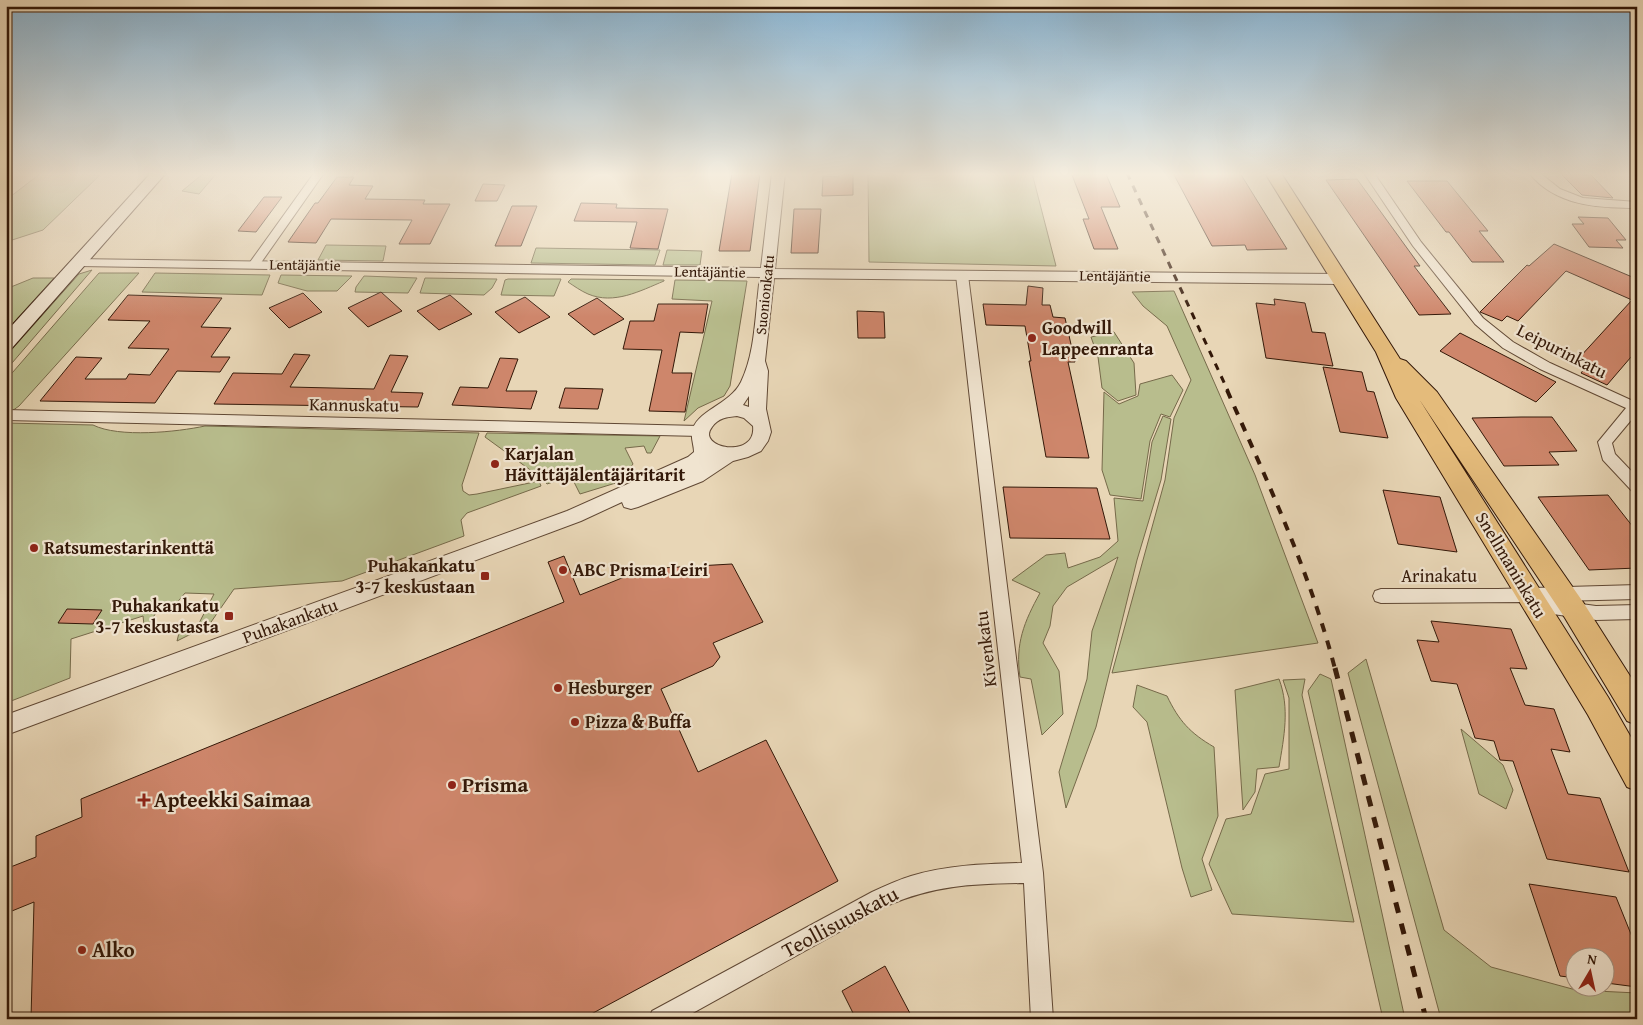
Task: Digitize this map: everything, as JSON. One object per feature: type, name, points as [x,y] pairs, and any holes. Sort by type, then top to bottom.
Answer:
[{"type":"main road","points":[[6,344],[116,221]]},
{"type":"main road","name":"Snellmaninkatu","points":[[1307,221],[1386,352],[1407,398],[1598,706],[1637,777]]},
{"type":"main road","name":"Snellmaninkatu","points":[[1386,352],[1429,397],[1568,602],[1637,712]]},
{"type":"street","points":[[254,265],[285,221]]},
{"type":"street","name":"Suonionkatu","points":[[724,410],[733,405],[742,395],[758,357],[773,221]]},
{"type":"street","name":"Leipurinkatu","points":[[1401,221],[1417,244],[1479,321],[1508,345],[1545,366],[1636,406]]},
{"type":"street","name":"Lentäjäntie","points":[[79,262],[767,273],[1340,278]]},
{"type":"street","name":"Kivenkatu","points":[[962,275],[1033,873],[1042,1019]]},
{"type":"street","name":"Suonionkatu","points":[[758,357],[760,380],[758,414],[761,424]]},
{"type":"street","points":[[1636,406],[1605,442],[1608,456],[1637,487]]},
{"type":"street","points":[[724,410],[746,412],[758,418],[761,424],[762,436],[755,445],[745,451],[730,454],[714,451],[702,437],[702,426],[710,416],[724,410]]},
{"type":"street","name":"Kannuskatu","points":[[6,415],[702,437]]},
{"type":"street","name":"Puhakankatu","points":[[6,725],[574,516],[694,462],[703,454],[702,437]]},
{"type":"street","name":"Puhakankatu","points":[[574,516],[613,507],[684,482],[709,470],[730,454]]},
{"type":"street","name":"Arinakatu","points":[[1381,596],[1498,596],[1568,602],[1637,592]]},
{"type":"street","name":"Arinakatu","points":[[1568,602],[1596,613],[1637,612]]},
{"type":"street","name":"Teollisuuskatu","points":[[660,1019],[879,899],[910,886],[969,874],[1033,873]]},
{"type":"green space","points":[[6,221],[52,221],[43,230],[6,242]]},
{"type":"green space","points":[[869,221],[1044,221],[1056,266],[869,262]]},
{"type":"green space","points":[[326,245],[386,246],[383,261],[318,260]]},
{"type":"green space","points":[[536,248],[660,250],[655,265],[531,263]]},
{"type":"green space","points":[[667,250],[702,251],[700,265],[663,265]]},
{"type":"green space","points":[[92,270],[6,370],[6,356],[79,274]]},
{"type":"green space","points":[[99,273],[139,273],[19,406],[12,411],[6,411],[6,380]]},
{"type":"green space","points":[[155,273],[270,275],[262,295],[142,292]]},
{"type":"green space","points":[[281,275],[352,276],[337,291],[307,291],[278,283]]},
{"type":"green space","points":[[364,276],[417,278],[408,293],[355,292],[356,287]]},
{"type":"green space","points":[[33,278],[54,278],[6,331],[6,289]]},
{"type":"green space","points":[[425,278],[497,279],[492,288],[484,295],[420,293]]},
{"type":"green space","points":[[561,279],[554,296],[501,295],[505,280]]},
{"type":"green space","points":[[571,279],[664,281],[627,295],[607,298],[585,293],[568,282]]},
{"type":"green space","points":[[675,280],[747,281],[730,386],[724,396],[698,408],[684,421],[712,301],[672,299]]},
{"type":"green space","points":[[1174,291],[1255,475],[1318,643],[1112,673],[1165,480],[1174,418],[1191,380],[1167,326],[1143,306],[1132,292]]},
{"type":"green space","points":[[1114,332],[1134,363],[1136,395],[1118,401],[1102,388],[1098,357],[1091,337]]},
{"type":"green space","points":[[1172,375],[1183,390],[1170,417],[1161,414],[1150,441],[1141,499],[1110,495],[1102,470],[1104,392],[1119,404],[1138,396],[1140,384]]},
{"type":"green space","points":[[1163,416],[1171,419],[1161,480],[1137,560],[1096,727],[1066,808],[1059,772],[1087,679],[1092,631],[1118,557],[1067,587],[1053,606],[1050,626],[1043,643],[1059,671],[1063,714],[1042,735],[1031,679],[1020,677],[1019,665],[1022,634],[1029,614],[1040,593],[1012,580],[1046,555],[1065,553],[1068,568],[1100,557],[1118,541],[1114,498],[1143,501],[1152,442]]},
{"type":"green space","points":[[6,423],[93,425],[104,429],[132,433],[164,432],[205,426],[479,433],[462,485],[463,491],[469,495],[477,494],[539,481],[541,486],[467,513],[461,520],[464,536],[342,581],[234,589],[209,625],[177,641],[180,629],[196,629],[214,594],[185,593],[170,611],[157,611],[149,624],[144,625],[143,616],[71,639],[70,678],[6,703]]},
{"type":"green space","points":[[487,433],[660,436],[651,453],[647,453],[644,446],[625,448],[633,464],[619,482],[580,494],[571,476],[547,484],[485,437]]},
{"type":"green space","points":[[1366,659],[1444,930],[1491,967],[1566,987],[1566,998],[1616,998],[1616,992],[1637,993],[1637,1019],[1441,1019],[1348,673]]},
{"type":"green space","points":[[1320,674],[1331,679],[1405,1019],[1383,1019],[1308,691]]},
{"type":"green space","points":[[1279,679],[1285,712],[1279,767],[1257,769],[1255,792],[1243,810],[1235,690]]},
{"type":"green space","points":[[1305,679],[1302,695],[1354,922],[1232,914],[1209,864],[1226,819],[1251,814],[1265,774],[1289,769],[1289,698],[1283,680]]},
{"type":"green space","points":[[1137,685],[1167,696],[1186,726],[1198,737],[1214,747],[1218,816],[1202,859],[1212,890],[1191,897],[1182,868],[1147,722],[1133,707]]},
{"type":"green space","points":[[1461,729],[1503,765],[1513,790],[1506,809],[1479,794]]},
{"type":"building","points":[[246,221],[264,221],[256,232],[238,231]]},
{"type":"building","points":[[303,221],[330,221],[316,243],[288,242]]},
{"type":"building","points":[[412,221],[442,221],[430,244],[399,244]]},
{"type":"building","points":[[506,221],[531,221],[521,246],[495,246]]},
{"type":"building","points":[[574,221],[665,221],[658,249],[630,248],[637,222]]},
{"type":"building","points":[[724,221],[754,221],[750,251],[719,251]]},
{"type":"building","points":[[793,221],[820,221],[818,253],[791,253]]},
{"type":"building","points":[[1084,221],[1107,221],[1118,249],[1094,249]]},
{"type":"building","points":[[1199,221],[1270,221],[1287,249],[1247,250],[1245,245],[1212,246]]},
{"type":"building","points":[[1354,221],[1387,221],[1420,266],[1414,266],[1451,314],[1419,315]]},
{"type":"building","points":[[1437,221],[1480,221],[1488,231],[1479,231],[1504,262],[1472,262],[1449,232],[1446,232]]},
{"type":"building","points":[[1581,221],[1610,221],[1626,240],[1616,240],[1623,248],[1589,247],[1572,224],[1584,224]]},
{"type":"building","points":[[1554,244],[1637,279],[1637,350],[1607,385],[1581,373],[1589,363],[1579,358],[1632,300],[1566,271],[1518,321],[1507,316],[1502,321],[1480,312],[1527,265],[1529,266]]},
{"type":"building","points":[[1028,286],[1043,288],[1042,305],[1050,305],[1053,317],[1065,318],[1075,362],[1068,362],[1089,458],[1046,457],[1029,361],[1031,361],[1025,326],[986,325],[983,304],[1026,305]]},
{"type":"building","points":[[381,292],[402,311],[368,327],[348,308]]},
{"type":"building","points":[[303,293],[322,312],[289,328],[269,308]]},
{"type":"building","points":[[128,295],[222,298],[201,327],[231,328],[211,357],[230,357],[220,372],[177,371],[155,403],[40,401],[76,357],[102,358],[85,379],[126,379],[129,374],[150,375],[169,349],[128,348],[150,321],[108,320]]},
{"type":"building","points":[[450,295],[472,314],[439,330],[417,311]]},
{"type":"building","points":[[525,297],[550,317],[519,333],[495,312]]},
{"type":"building","points":[[597,298],[624,319],[594,335],[568,314]]},
{"type":"building","points":[[1274,299],[1305,303],[1312,332],[1325,333],[1333,366],[1266,358],[1256,303],[1275,305]]},
{"type":"building","points":[[658,304],[708,304],[703,333],[680,332],[672,373],[692,373],[685,412],[649,411],[662,350],[623,349],[630,321],[654,321]]},
{"type":"building","points":[[857,311],[884,312],[885,338],[858,338]]},
{"type":"building","points":[[1460,333],[1556,382],[1536,402],[1440,351]]},
{"type":"building","points":[[294,354],[310,355],[290,387],[374,389],[390,355],[408,356],[391,392],[423,393],[418,407],[214,404],[233,373],[282,374]]},
{"type":"building","points":[[500,358],[518,359],[506,391],[537,391],[531,409],[452,405],[460,387],[488,388]]},
{"type":"building","points":[[1323,367],[1362,372],[1367,391],[1374,392],[1388,438],[1340,432]]},
{"type":"building","points":[[565,388],[603,389],[598,409],[559,408]]},
{"type":"building","points":[[1552,417],[1577,451],[1549,452],[1559,465],[1504,466],[1472,418]]},
{"type":"building","points":[[1003,487],[1097,488],[1110,539],[1010,538]]},
{"type":"building","points":[[1383,490],[1440,497],[1457,552],[1398,544]]},
{"type":"building","points":[[1608,495],[1637,532],[1637,568],[1589,570],[1538,497]]},
{"type":"building","name":"Prisma","points":[[564,556],[580,595],[644,569],[732,564],[763,622],[713,643],[720,657],[713,666],[661,689],[698,772],[766,740],[838,881],[582,1019],[31,1019],[34,902],[7,913],[8,868],[36,857],[36,836],[82,817],[81,799],[564,602],[548,562]]},
{"type":"building","points":[[67,609],[102,610],[93,624],[58,623]]},
{"type":"building","points":[[1431,621],[1511,629],[1527,669],[1510,668],[1525,705],[1554,709],[1570,752],[1551,749],[1568,794],[1600,798],[1629,872],[1547,859],[1513,761],[1500,760],[1494,741],[1475,738],[1457,684],[1431,681],[1417,640],[1439,642]]},
{"type":"building","points":[[1529,884],[1616,897],[1637,949],[1637,987],[1616,984],[1616,948],[1566,948],[1566,977],[1560,976]]},
{"type":"building","points":[[885,966],[913,1019],[856,1019],[842,991]]},
{"type":"railway","points":[[1149,221],[1228,391]]},
{"type":"railway","points":[[1227,390],[1287,527],[1313,597],[1335,669]]},
{"type":"railway","points":[[1335,668],[1426,1019]]},
{"type":"place","name":"Goodwill Lappeenranta","points":[[1032,338]]},
{"type":"place","name":"Karjalan Hävittäjälentäjäritarit","points":[[495,464]]},
{"type":"place","name":"Ratsumestarinkenttä","points":[[34,548]]},
{"type":"place","name":"ABC Prisma Leiri","points":[[563,570]]},
{"type":"place","name":"Puhakankatu 3-7 keskustaan","points":[[485,576]]},
{"type":"place","name":"Puhakankatu 3-7 keskustasta","points":[[229,616]]},
{"type":"place","name":"Hesburger","points":[[558,688]]},
{"type":"place","name":"Pizza & Buffa","points":[[575,722]]},
{"type":"place","name":"Prisma","points":[[452,785]]},
{"type":"place","name":"Apteekki Saimaa","points":[[144,800]]},
{"type":"place","name":"Alko","points":[[82,950]]}]
